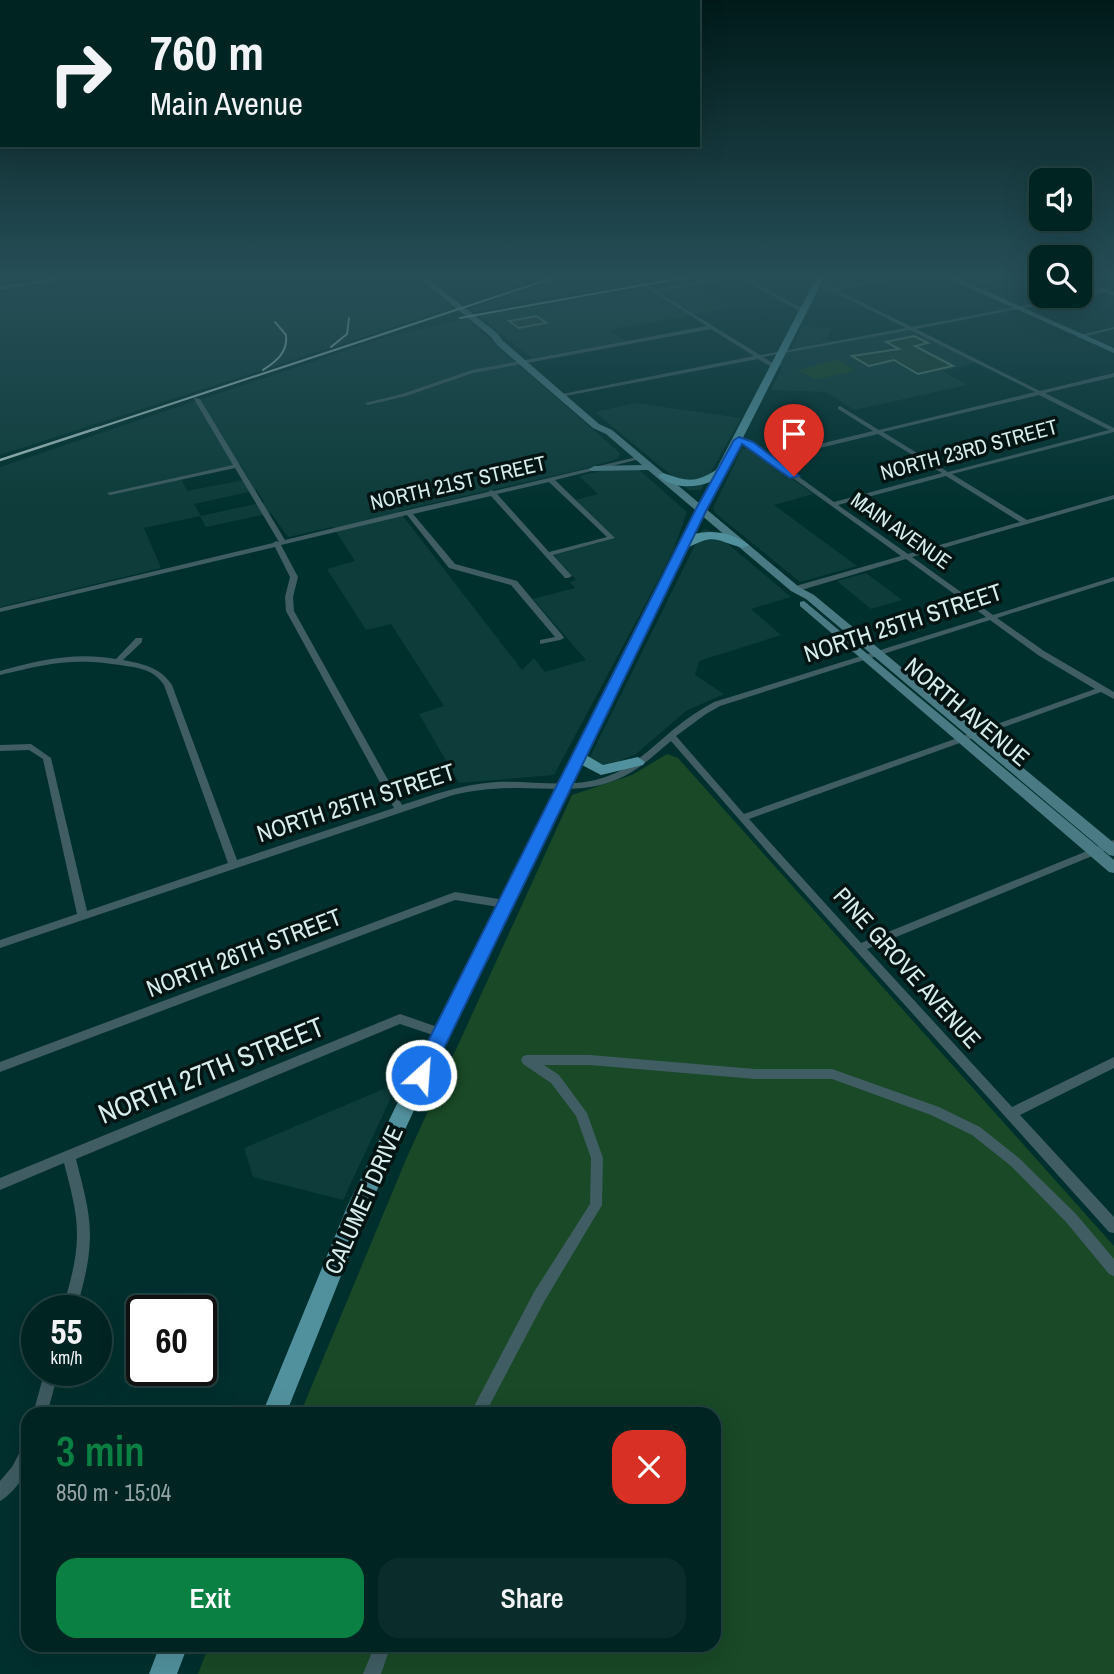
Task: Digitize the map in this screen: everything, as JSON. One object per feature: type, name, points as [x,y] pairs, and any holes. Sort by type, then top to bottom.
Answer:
[{"type":"main road","name":"NORTH AVENUE","points":[[517,354],[564,394],[596,426],[609,432],[795,589],[810,597],[872,655],[970,737],[1112,847]]},
{"type":"main road","name":"CALUMET DRIVE","points":[[277,1407],[355,1214],[505,904],[701,509],[781,354]]},
{"type":"main road","points":[[594,469],[651,467]]},
{"type":"main road","points":[[663,476],[681,484],[696,484],[723,470]]},
{"type":"main road","points":[[682,549],[692,539],[705,533],[743,545]]},
{"type":"main road","name":"NORTH AVENUE","points":[[970,737],[1114,868]]},
{"type":"main road","points":[[579,757],[601,770],[638,762]]},
{"type":"main road","points":[[163,1674],[171,1652]]},
{"type":"street","points":[[368,403],[404,395],[462,374],[568,354]]},
{"type":"street","points":[[754,354],[775,367]]},
{"type":"street","points":[[564,394],[773,354]]},
{"type":"street","points":[[963,354],[1114,430]]},
{"type":"street","points":[[769,458],[1114,375]]},
{"type":"street","points":[[197,399],[280,543],[294,577],[289,597],[290,611],[399,809]]},
{"type":"street","points":[[840,408],[1025,523]]},
{"type":"street","name":"NORTH 23RD STREET","points":[[833,504],[1114,430]]},
{"type":"street","name":"MAIN AVENUE","points":[[739,440],[769,458],[1041,653],[1114,696]]},
{"type":"street","name":"NORTH 21ST STREET","points":[[0,610],[641,458]]},
{"type":"street","points":[[110,493],[237,466]]},
{"type":"street","points":[[548,554],[612,538],[550,479]]},
{"type":"street","points":[[491,492],[568,576]]},
{"type":"street","points":[[795,589],[1114,497]]},
{"type":"street","points":[[408,512],[452,566],[514,583],[560,638],[543,642]]},
{"type":"street","name":"NORTH 25TH STREET","points":[[0,944],[448,793],[485,786],[565,785],[603,781],[626,771],[691,718],[716,704],[1114,579]]},
{"type":"street","points":[[118,661],[139,640]]},
{"type":"street","points":[[0,673],[68,656],[93,656],[152,669],[164,679],[234,865]]},
{"type":"street","points":[[742,818],[1102,689]]},
{"type":"street","name":"PINE GROVE AVENUE","points":[[671,736],[742,818],[1114,1227]]},
{"type":"street","points":[[0,748],[31,747],[47,758],[83,916]]},
{"type":"street","points":[[860,948],[1095,851],[1112,847]]},
{"type":"street","name":"NORTH 26TH STREET","points":[[0,1067],[455,896],[505,904]]},
{"type":"street","name":"NORTH 27TH STREET","points":[[0,1184],[400,1019],[442,1033]]},
{"type":"street","points":[[481,1407],[539,1297],[596,1205],[597,1158],[581,1113],[555,1079],[527,1060],[590,1060],[755,1074],[832,1074],[936,1111],[976,1131],[1015,1162],[1071,1218],[1114,1269]]},
{"type":"street","points":[[1011,1114],[1114,1062]]},
{"type":"street","points":[[69,1156],[83,1224],[84,1245],[74,1295]]},
{"type":"street","points":[[42,1407],[48,1386]]},
{"type":"street","points":[[0,1493],[21,1464]]},
{"type":"street","points":[[372,1674],[380,1652]]},
{"type":"shaded area","points":[[0,354],[311,354],[0,455]]},
{"type":"shaded area","points":[[335,354],[506,354],[620,453],[617,459],[399,511],[522,670],[534,658],[545,672],[586,660],[533,599],[575,588],[570,582],[576,580],[554,555],[614,538],[576,500],[598,494],[579,476],[624,466],[638,469],[687,512],[673,551],[554,775],[459,783],[419,714],[444,706],[391,624],[366,630],[327,569],[355,561],[333,527],[288,537],[271,513],[206,527],[200,516],[144,528],[161,568],[0,607],[0,467]],"holes":[[[240,464],[249,479],[187,491],[180,477]],[[257,490],[264,502],[201,516],[194,504]]]},
{"type":"shaded area","points":[[527,354],[553,354],[532,358]]},
{"type":"shaded area","points":[[781,354],[963,354],[979,362],[943,371],[967,385],[854,410],[826,392],[771,390],[783,366],[775,367]]},
{"type":"shaded area","points":[[636,403],[741,418],[701,490],[689,490],[595,412]]},
{"type":"shaded area","points":[[742,449],[751,449],[813,494],[774,505],[857,566],[800,582],[714,512],[713,508]]},
{"type":"shaded area","points":[[705,529],[714,532],[791,597],[751,609],[781,635],[699,661],[695,675],[724,694],[686,711],[636,754],[605,767],[589,759]]},
{"type":"shaded area","points":[[866,573],[902,600],[871,609],[837,581]]},
{"type":"shaded area","points":[[398,1083],[343,1200],[253,1177],[244,1148]]},
{"type":"green space","points":[[837,360],[856,370],[816,380],[798,370]]},
{"type":"green space","points":[[667,754],[678,758],[1114,1246],[1114,1674],[198,1674],[206,1652],[721,1652],[721,1407],[303,1407],[407,1157],[572,795],[632,775]]},
{"type":"building","points":[[930,354],[953,366],[918,374],[894,360],[869,366],[852,356]]},
{"type":"railway","points":[[263,370],[281,354]]},
{"type":"railway","points":[[92,430],[322,354]]},
{"type":"railway","points":[[0,460],[98,428]]},
{"type":"route","points":[[421,1075],[701,509],[739,440],[749,444],[794,476]]}]
